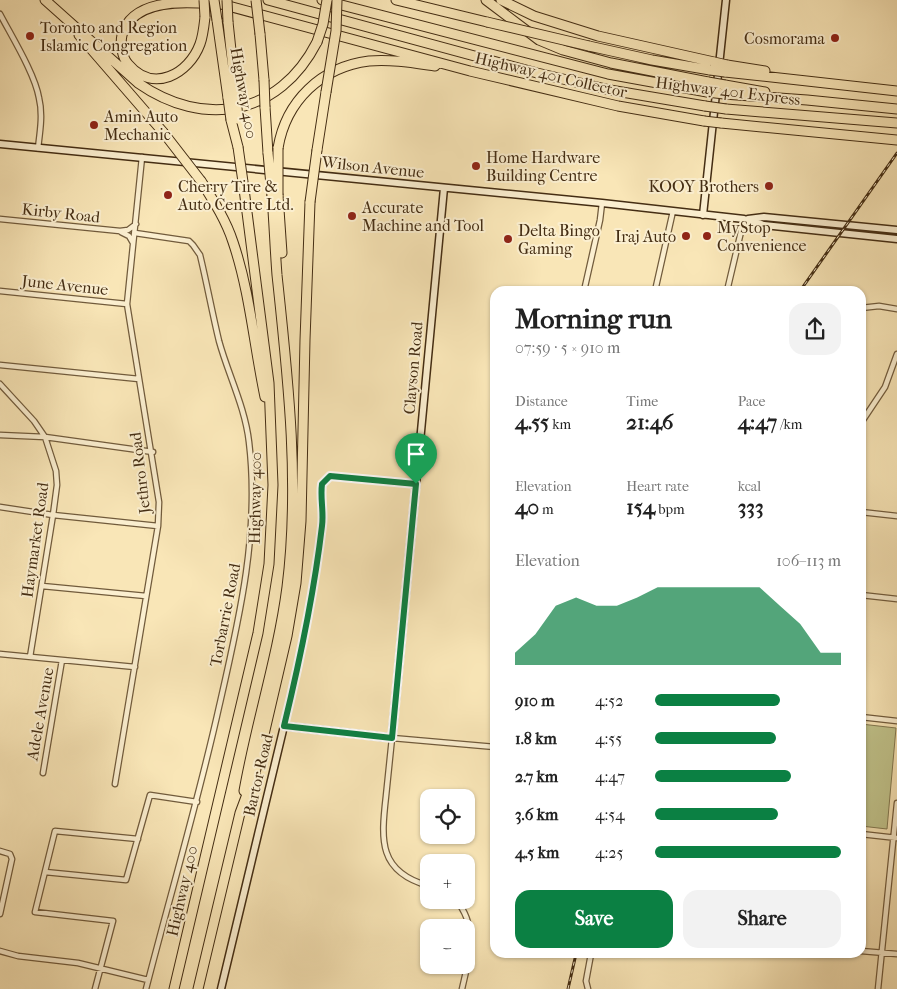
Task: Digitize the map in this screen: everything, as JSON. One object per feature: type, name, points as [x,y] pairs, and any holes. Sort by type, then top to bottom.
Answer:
[{"type":"highway","points":[[45,0],[138,84],[169,102],[198,110],[221,110],[249,104],[274,92],[298,73],[317,42],[323,24],[327,0]]},
{"type":"highway","points":[[205,0],[205,18],[200,44],[194,57],[183,70],[174,76],[155,79],[134,70],[125,59],[122,37],[124,27],[134,15],[145,7],[160,2],[174,2],[235,8]]},
{"type":"highway","name":"Highway 401 Collector","points":[[205,0],[470,71],[618,106],[704,121],[897,140]]},
{"type":"highway","name":"Highway 400","points":[[174,989],[258,633],[265,594],[272,529],[269,383],[265,344],[232,97],[214,0]]},
{"type":"highway","points":[[227,0],[232,97]]},
{"type":"highway","points":[[198,989],[240,813],[287,588],[292,534],[292,470],[283,318],[283,275],[275,195],[268,153],[264,80],[256,0]]},
{"type":"highway","name":"Highway 401 Express","points":[[268,0],[537,73],[610,90],[726,109],[897,123]]},
{"type":"highway","name":"Highway 401 Express","points":[[322,0],[608,74],[707,92],[724,89],[897,109]]},
{"type":"highway","points":[[240,813],[255,774],[287,636],[296,583],[301,521],[310,202],[336,31],[337,0]]},
{"type":"highway","points":[[396,0],[589,46],[712,66],[897,91]]},
{"type":"highway","points":[[486,0],[539,40],[563,50],[611,63],[708,82],[724,89]]},
{"type":"highway","points":[[501,0],[534,16],[712,66]]},
{"type":"highway","points":[[57,11],[163,132],[201,181],[218,207],[233,241],[244,283],[270,420]]},
{"type":"highway","points":[[275,195],[278,148],[285,122],[299,98],[312,85],[335,71],[358,63],[381,61],[425,64],[470,71]]},
{"type":"street","points":[[703,215],[726,0]]},
{"type":"street","points":[[0,14],[39,96],[41,109],[38,148]]},
{"type":"street","name":"Wilson Avenue","points":[[0,144],[602,203],[744,219],[764,225],[897,239]]},
{"type":"street","name":"Jethro Road","points":[[115,784],[158,526],[159,502],[153,452],[139,379],[128,304],[142,157]]},
{"type":"street","name":"Clayson Road","points":[[420,883],[403,876],[394,867],[386,852],[383,839],[383,822],[444,188]]},
{"type":"street","points":[[585,286],[602,203]]},
{"type":"street","points":[[656,286],[673,211]]},
{"type":"street","name":"Wilson Avenue","points":[[744,219],[764,217],[897,230]]},
{"type":"street","name":"Kirby Road","points":[[0,219],[120,231],[128,230],[136,224]]},
{"type":"street","points":[[728,286],[744,219]]},
{"type":"street","name":"Kirby Road","points":[[120,231],[129,236],[134,243]]},
{"type":"street","name":"Torbarrie Road","points":[[135,233],[183,240],[194,244],[200,256],[219,341],[245,422],[249,442],[253,510],[248,563],[236,636],[197,802],[146,989]]},
{"type":"street","name":"June Avenue","points":[[0,291],[128,304]]},
{"type":"street","points":[[866,307],[879,306],[897,309]]},
{"type":"street","points":[[866,416],[885,387],[897,354]]},
{"type":"street","points":[[0,365],[139,379]]},
{"type":"street","name":"Haymarket Road","points":[[0,384],[34,421],[45,437],[56,471],[57,485],[54,515],[30,656]]},
{"type":"street","points":[[0,435],[45,437],[153,452]]},
{"type":"street","name":"Bartor Road","points":[[221,989],[305,635],[322,527],[322,484],[330,476],[416,484]]},
{"type":"street","points":[[0,507],[158,526]]},
{"type":"street","points":[[866,513],[897,516]]},
{"type":"street","points":[[42,586],[146,596]]},
{"type":"street","points":[[866,596],[897,599]]},
{"type":"street","points":[[0,654],[135,667]]},
{"type":"street","name":"Adele Avenue","points":[[43,773],[62,660]]},
{"type":"street","points":[[866,718],[897,721]]},
{"type":"street","points":[[284,726],[490,747]]},
{"type":"street","points":[[45,872],[126,880],[150,795],[197,802]]},
{"type":"street","points":[[878,989],[897,803]]},
{"type":"street","points":[[95,989],[113,921],[35,912],[55,831],[138,839]]},
{"type":"street","points":[[866,834],[895,837]]},
{"type":"street","points":[[0,851],[10,854],[12,859],[0,914]]},
{"type":"street","points":[[462,909],[471,931],[470,948],[462,989]]},
{"type":"street","points":[[866,950],[897,954]]},
{"type":"street","points":[[0,952],[78,963],[148,980]]},
{"type":"street","points":[[588,988],[586,981],[590,958]]},
{"type":"green space","points":[[866,725],[896,728],[887,829],[866,827]]},
{"type":"railway","points":[[804,286],[897,153]]},
{"type":"railway","points":[[568,989],[575,958]]},
{"type":"place","name":"Toronto and Region Islamic Congregation","points":[[30,36]]},
{"type":"place","name":"Cosmorama","points":[[835,38]]},
{"type":"place","name":"Amin Auto Mechanic","points":[[94,125]]},
{"type":"place","name":"Home Hardware Building Centre","points":[[476,166]]},
{"type":"place","name":"KOOY Brothers","points":[[769,186]]},
{"type":"place","name":"Cherry Tire & Auto Centre Ltd.","points":[[168,195]]},
{"type":"place","name":"Accurate Machine and Tool","points":[[352,216]]},
{"type":"place","name":"Iraj Auto","points":[[686,236]]},
{"type":"place","name":"MyStop Convenience","points":[[707,236]]},
{"type":"place","name":"Delta Bingo Gaming","points":[[508,239]]},
{"type":"route","points":[[330,476],[416,484],[392,738],[284,726],[310,608],[322,527],[322,484],[330,476]]}]
